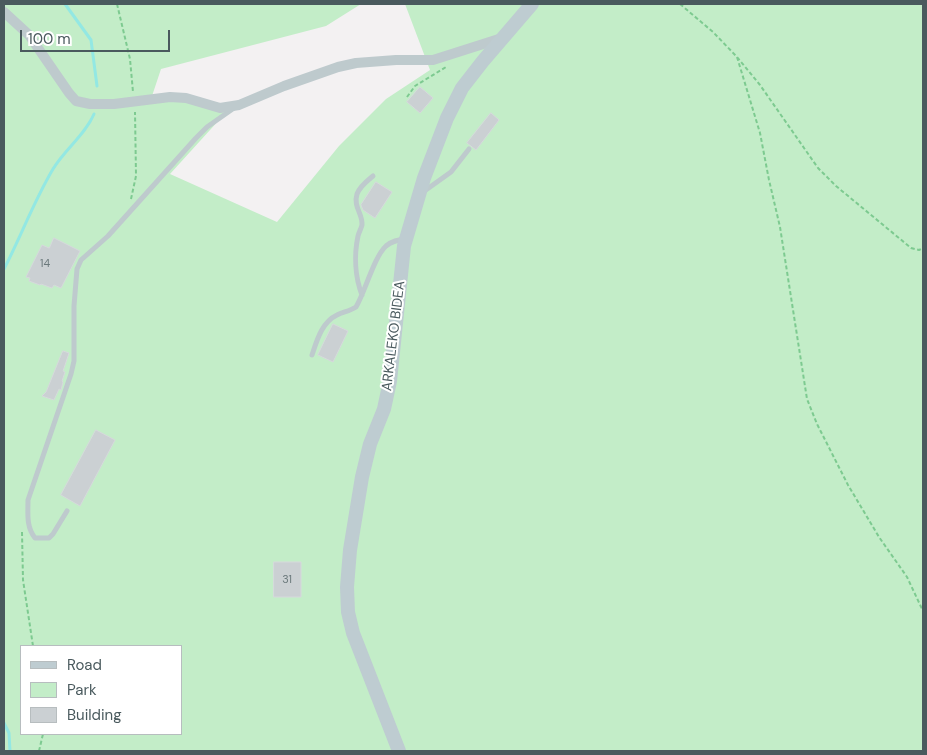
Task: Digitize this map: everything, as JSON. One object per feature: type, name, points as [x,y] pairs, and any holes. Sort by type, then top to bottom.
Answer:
[{"type":"street","name":"ARKALEKO BIDEA","points":[[399,751],[352,633],[348,612],[346,587],[362,477],[370,444],[384,409],[390,381],[406,239],[418,195],[447,118],[458,96],[483,60],[532,4]]},
{"type":"street","points":[[4,12],[28,35],[69,93],[76,100],[90,104],[114,104],[170,97],[186,98],[220,108],[239,105],[284,86],[338,67],[356,63],[396,60],[433,60],[502,38]]},
{"type":"lane","points":[[68,511],[53,534],[48,538],[35,538],[30,532],[28,500],[74,361],[74,306],[77,269],[82,260],[108,236],[196,138],[207,127],[239,105]]},
{"type":"lane","points":[[418,195],[451,172],[469,149]]},
{"type":"lane","points":[[362,295],[356,266],[356,249],[362,224],[356,208],[357,195],[362,185],[373,176]]},
{"type":"lane","points":[[312,355],[326,323],[336,316],[356,308],[379,256],[386,247],[394,241],[406,239]]},
{"type":"path","points":[[680,4],[713,32],[737,57],[818,168],[836,186],[911,248],[919,250],[923,248]]},
{"type":"path","points":[[737,57],[760,134],[780,227],[807,399],[817,424],[848,484],[879,537],[907,576],[923,611]]},
{"type":"path","points":[[406,96],[415,86],[447,66]]},
{"type":"path","points":[[23,526],[23,580],[33,645]]},
{"type":"path","points":[[39,751],[43,735]]},
{"type":"green space","points":[[4,4],[361,4],[326,26],[161,69],[152,96],[230,108],[170,174],[277,222],[339,146],[386,99],[430,70],[405,4],[923,4],[923,751],[4,751]]},
{"type":"building","points":[[420,87],[433,98],[420,113],[407,102]]},
{"type":"building","points":[[491,113],[499,120],[476,150],[467,143]]},
{"type":"building","points":[[376,182],[392,192],[375,218],[363,210],[361,205]]},
{"type":"building","points":[[54,238],[80,251],[61,288],[54,285],[52,288],[40,285],[29,281],[30,278],[26,277],[42,245],[49,248]]},
{"type":"building","points":[[333,324],[348,331],[333,362],[318,355]]},
{"type":"building","points":[[63,351],[69,353],[63,371],[65,372],[61,390],[59,389],[54,400],[42,396],[46,392]]},
{"type":"building","points":[[96,430],[115,440],[80,506],[61,495]]},
{"type":"building","points":[[274,562],[301,562],[301,597],[274,597]]},
{"type":"waterway","points":[[65,4],[91,40],[97,86]]},
{"type":"waterway","points":[[4,269],[53,169],[85,129],[94,114]]},
{"type":"waterway","points":[[4,723],[9,733],[10,751]]}]
